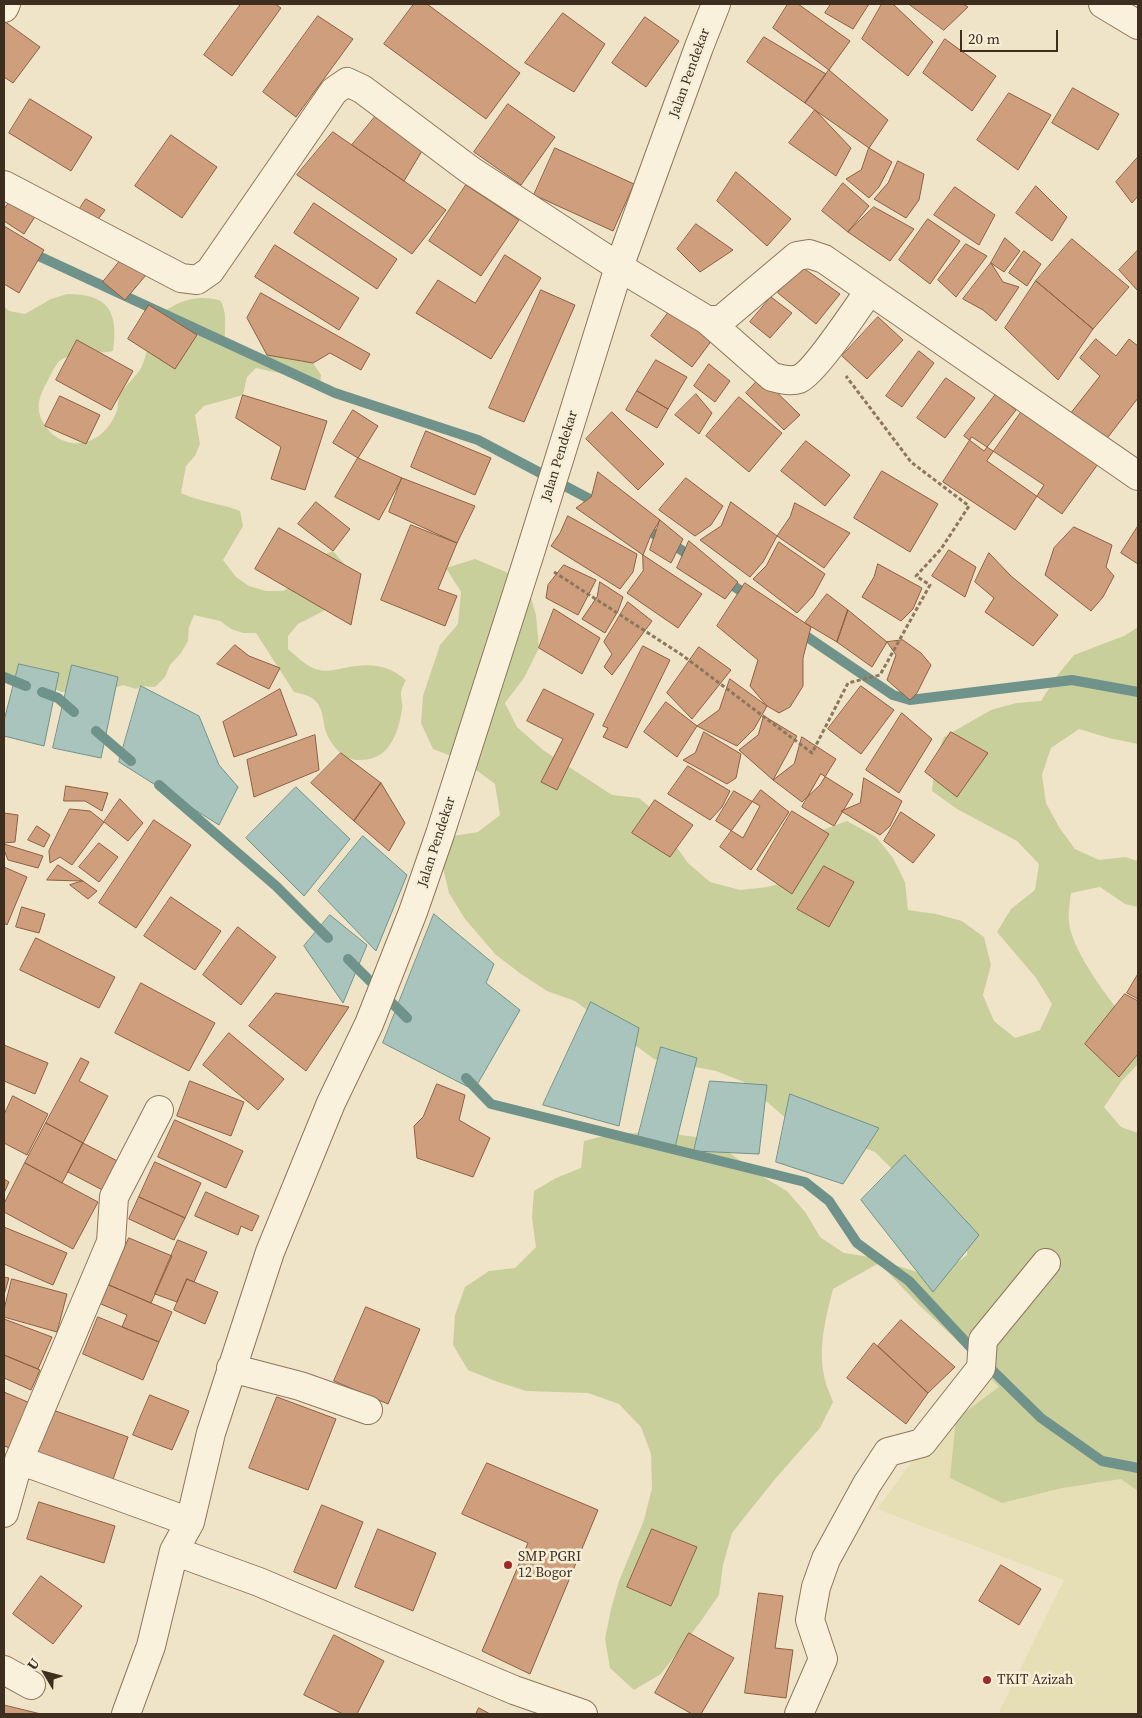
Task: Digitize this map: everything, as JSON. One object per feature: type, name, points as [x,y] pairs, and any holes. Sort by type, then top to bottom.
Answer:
[{"type":"street","points":[[4,8],[6,4]]},
{"type":"street","name":"Jalan Pendekar","points":[[126,1714],[151,1646],[174,1551],[190,1522],[211,1433],[270,1252],[331,1103],[369,1024],[413,912],[440,834],[529,556],[619,267],[695,56],[716,4]]},
{"type":"street","points":[[1103,4],[1138,25]]},
{"type":"street","points":[[4,185],[181,278],[197,280],[210,271],[334,91],[347,82],[362,89],[470,170],[619,267],[707,320],[772,377],[785,381],[800,378],[813,367],[870,291]]},
{"type":"street","points":[[707,320],[721,320],[797,256],[809,254],[824,259],[1138,476]]},
{"type":"street","points":[[4,1513],[20,1460],[110,1242],[114,1197],[159,1110]]},
{"type":"street","points":[[799,1714],[823,1659],[810,1620],[816,1587],[826,1559],[888,1452],[922,1443],[981,1368],[983,1340],[1046,1263]]},
{"type":"street","points":[[231,1368],[300,1386],[368,1410]]},
{"type":"street","points":[[20,1460],[190,1522]]},
{"type":"street","points":[[174,1551],[259,1582],[514,1690],[544,1708],[583,1714]]},
{"type":"street","points":[[4,1670],[31,1685]]},
{"type":"path","points":[[529,556],[682,654],[812,753],[848,683],[880,676],[930,585],[916,576],[941,549],[969,506],[911,462],[826,349]]},
{"type":"shaded area","points":[[1138,1330],[1138,1714],[998,1714],[1064,1580],[877,1509],[981,1368]]},
{"type":"green space","points":[[67,294],[92,297],[101,301],[112,315],[114,337],[113,351],[78,354],[61,360],[43,389],[39,402],[42,421],[53,435],[64,441],[83,443],[99,436],[106,430],[117,411],[119,397],[141,368],[155,324],[167,310],[184,301],[203,298],[221,301],[225,317],[225,343],[236,353],[267,355],[283,353],[297,356],[313,363],[321,375],[320,390],[284,374],[256,368],[247,377],[243,395],[204,406],[195,415],[200,444],[195,456],[186,466],[181,493],[240,511],[243,526],[223,560],[236,577],[249,586],[266,591],[283,591],[298,582],[317,558],[333,551],[347,567],[335,605],[298,624],[288,636],[288,649],[303,662],[317,670],[328,671],[369,665],[392,671],[406,680],[401,692],[402,707],[398,729],[390,745],[377,757],[351,759],[333,745],[325,729],[322,713],[316,701],[294,692],[256,633],[243,633],[231,629],[220,621],[194,615],[189,627],[188,641],[181,653],[170,665],[165,677],[155,687],[141,686],[136,689],[123,685],[111,689],[61,692],[49,686],[15,676],[4,676],[4,306],[9,311],[25,314],[51,299]]},
{"type":"green space","points":[[475,559],[506,572],[528,588],[536,615],[539,648],[524,678],[505,703],[517,727],[543,750],[612,795],[639,798],[659,815],[673,842],[688,863],[710,882],[740,890],[767,887],[791,881],[820,831],[847,821],[876,837],[893,858],[905,882],[908,910],[936,914],[962,921],[984,937],[991,965],[983,995],[994,1021],[1015,1038],[1040,1030],[1052,1004],[1036,978],[997,932],[1011,909],[1035,890],[1039,864],[1017,841],[957,809],[932,791],[935,762],[944,737],[991,710],[1016,703],[1041,701],[1056,677],[1074,655],[1124,636],[1138,627],[1138,744],[1079,729],[1051,748],[1042,775],[1046,803],[1059,827],[1075,849],[1099,860],[1125,857],[1138,861],[1138,907],[1125,904],[1100,887],[1071,893],[1069,921],[1075,944],[1099,984],[1123,1016],[1138,1014],[1138,1064],[1121,1082],[1104,1107],[1121,1127],[1138,1133],[1138,1491],[1121,1479],[1062,1488],[1002,1503],[950,1478],[956,1419],[999,1387],[962,1345],[919,1305],[879,1263],[833,1289],[822,1342],[822,1364],[826,1385],[833,1402],[820,1428],[775,1479],[732,1533],[723,1565],[719,1595],[661,1674],[634,1690],[610,1668],[605,1639],[611,1609],[619,1581],[644,1520],[652,1488],[651,1454],[641,1427],[619,1404],[588,1393],[526,1391],[468,1370],[453,1345],[455,1315],[465,1287],[489,1271],[515,1268],[536,1247],[532,1218],[534,1191],[556,1178],[581,1168],[584,1141],[612,1134],[667,1133],[695,1137],[721,1147],[787,1191],[806,1213],[820,1237],[844,1253],[870,1257],[920,1273],[946,1271],[967,1255],[968,1228],[896,1173],[875,1152],[789,1121],[744,1082],[716,1071],[654,1059],[575,1001],[547,991],[521,974],[496,955],[465,919],[449,893],[442,864],[447,837],[478,832],[500,815],[495,784],[464,761],[433,749],[421,723],[423,696],[440,645],[458,624],[461,592],[446,568]]},
{"type":"water","points":[[19,664],[59,673],[44,746],[4,736],[4,721]]},
{"type":"water","points":[[72,665],[118,677],[101,758],[53,748]]},
{"type":"water","points":[[141,686],[199,716],[219,765],[238,787],[219,825],[119,762]]},
{"type":"water","points":[[296,787],[350,839],[304,896],[246,838]]},
{"type":"water","points":[[363,836],[407,875],[376,951],[318,891]]},
{"type":"water","points":[[434,914],[494,964],[486,983],[520,1010],[474,1090],[383,1043]]},
{"type":"water","points":[[330,915],[367,945],[343,1003],[304,946]]},
{"type":"water","points":[[591,1002],[639,1028],[619,1126],[543,1105]]},
{"type":"water","points":[[661,1047],[697,1058],[675,1147],[637,1141]]},
{"type":"water","points":[[710,1081],[767,1085],[759,1154],[694,1151]]},
{"type":"water","points":[[790,1094],[879,1128],[843,1184],[776,1162]]},
{"type":"water","points":[[905,1155],[979,1235],[933,1292],[861,1200]]},
{"type":"building","points":[[241,4],[275,4],[281,8],[232,76],[204,55]]},
{"type":"building","points":[[414,4],[427,4],[520,73],[486,119],[384,44]]},
{"type":"building","points":[[788,4],[798,4],[850,41],[829,70],[773,28]]},
{"type":"building","points":[[831,4],[869,4],[853,29],[825,13]]},
{"type":"building","points":[[882,4],[893,4],[933,42],[908,76],[862,39]]},
{"type":"building","points":[[909,4],[963,4],[968,7],[944,30]]},
{"type":"building","points":[[563,13],[605,44],[574,92],[525,63]]},
{"type":"building","points":[[318,16],[353,39],[296,117],[263,92]]},
{"type":"building","points":[[645,17],[679,41],[646,87],[612,63]]},
{"type":"building","points":[[4,21],[40,47],[13,83],[4,77]]},
{"type":"building","points":[[764,37],[826,74],[805,103],[747,62]]},
{"type":"building","points":[[945,39],[996,76],[972,111],[923,73]]},
{"type":"building","points":[[829,70],[888,120],[869,148],[805,103]]},
{"type":"building","points":[[1073,88],[1119,114],[1098,150],[1052,123]]},
{"type":"building","points":[[1009,93],[1051,115],[1018,170],[977,140]]},
{"type":"building","points":[[30,99],[92,137],[71,171],[9,133]]},
{"type":"building","points":[[508,104],[555,137],[521,185],[474,152]]},
{"type":"building","points":[[815,110],[851,148],[836,176],[789,143]]},
{"type":"building","points":[[379,112],[425,146],[404,181],[352,145]]},
{"type":"building","points":[[333,132],[446,210],[412,254],[297,175]]},
{"type":"building","points":[[171,135],[217,167],[182,218],[135,186]]},
{"type":"building","points":[[555,148],[634,184],[613,231],[534,195]]},
{"type":"building","points":[[869,148],[892,162],[879,187],[869,198],[846,179],[861,170]]},
{"type":"building","points":[[1138,157],[1138,196],[1132,203],[1116,182]]},
{"type":"building","points":[[898,161],[924,174],[919,200],[906,218],[874,199],[888,183]]},
{"type":"building","points":[[736,172],[791,219],[767,246],[717,201]]},
{"type":"building","points":[[843,183],[869,206],[848,232],[822,211]]},
{"type":"building","points":[[466,185],[519,220],[481,276],[429,241]]},
{"type":"building","points":[[1036,186],[1067,217],[1052,241],[1016,213]]},
{"type":"building","points":[[955,187],[995,215],[979,245],[934,215]]},
{"type":"building","points":[[15,192],[41,207],[24,234],[4,221],[4,210]]},
{"type":"building","points":[[86,199],[105,210],[93,226],[75,216]]},
{"type":"building","points":[[314,203],[397,259],[377,289],[294,233]]},
{"type":"building","points":[[874,207],[914,229],[890,261],[848,232]]},
{"type":"building","points":[[928,219],[960,241],[930,284],[899,260]]},
{"type":"building","points":[[696,224],[733,250],[700,272],[677,249]]},
{"type":"building","points":[[4,226],[44,250],[19,293],[4,284]]},
{"type":"building","points":[[1005,238],[1020,251],[1004,272],[991,263]]},
{"type":"building","points":[[1072,239],[1129,287],[1093,329],[1036,281]]},
{"type":"building","points":[[966,244],[987,256],[956,297],[938,280]]},
{"type":"building","points":[[275,245],[359,298],[339,330],[255,277]]},
{"type":"building","points":[[1138,250],[1138,291],[1119,270]]},
{"type":"building","points":[[1024,251],[1041,264],[1027,286],[1009,273]]},
{"type":"building","points":[[505,255],[541,278],[491,359],[416,313],[438,280],[475,303]]},
{"type":"building","points":[[124,256],[146,275],[125,300],[103,282]]},
{"type":"building","points":[[991,263],[1003,282],[1019,287],[996,321],[983,310],[963,299]]},
{"type":"building","points":[[799,265],[840,294],[816,324],[778,293]]},
{"type":"building","points":[[1036,281],[1093,329],[1058,380],[1005,328]]},
{"type":"building","points":[[541,290],[575,305],[524,422],[489,408]]},
{"type":"building","points":[[261,293],[370,354],[361,370],[330,353],[313,363],[267,355],[247,318]]},
{"type":"building","points":[[771,297],[792,313],[770,338],[750,322]]},
{"type":"building","points":[[149,305],[197,335],[175,369],[128,339]]},
{"type":"building","points":[[674,305],[715,336],[692,367],[651,336]]},
{"type":"building","points":[[878,317],[903,340],[867,379],[842,356]]},
{"type":"building","points":[[1096,339],[1116,356],[1129,339],[1138,346],[1138,398],[1105,441],[1070,414],[1100,376],[1080,358]]},
{"type":"building","points":[[77,340],[133,371],[111,410],[56,380]]},
{"type":"building","points":[[919,351],[934,363],[902,407],[886,396]]},
{"type":"building","points":[[656,360],[687,377],[668,409],[637,391]]},
{"type":"building","points":[[709,364],[730,381],[715,402],[694,386]]},
{"type":"building","points":[[761,377],[800,415],[784,430],[746,393]]},
{"type":"building","points":[[946,378],[975,398],[945,438],[917,418]]},
{"type":"building","points":[[637,391],[668,409],[657,428],[626,410]]},
{"type":"building","points":[[696,394],[712,413],[699,434],[675,415]]},
{"type":"building","points":[[996,394],[1016,410],[984,451],[964,436]]},
{"type":"building","points":[[243,395],[327,421],[305,490],[271,479],[281,447],[236,418]]},
{"type":"building","points":[[60,396],[100,415],[86,444],[45,426]]},
{"type":"building","points":[[739,397],[782,433],[749,472],[706,436]]},
{"type":"building","points":[[353,410],[378,426],[358,458],[333,443]]},
{"type":"building","points":[[1022,411],[1098,464],[1062,514],[987,461]]},
{"type":"building","points":[[612,412],[664,464],[638,490],[586,439]]},
{"type":"building","points":[[426,431],[491,458],[475,495],[411,467]]},
{"type":"building","points":[[972,437],[1044,485],[1015,530],[943,482]]},
{"type":"building","points":[[806,441],[850,475],[825,506],[781,471]]},
{"type":"building","points":[[358,458],[402,478],[379,520],[335,497]]},
{"type":"building","points":[[882,471],[938,504],[910,552],[854,518]]},
{"type":"building","points":[[598,472],[660,520],[651,535],[643,555],[576,508],[591,497]]},
{"type":"building","points":[[402,478],[475,506],[457,543],[389,512]]},
{"type":"building","points":[[686,478],[723,506],[711,525],[695,536],[659,510]]},
{"type":"building","points":[[316,502],[350,529],[333,551],[298,524]]},
{"type":"building","points":[[731,502],[777,536],[763,562],[750,577],[700,540],[721,526]]},
{"type":"building","points":[[795,503],[850,533],[824,568],[777,536],[790,517]]},
{"type":"building","points":[[568,516],[637,554],[633,572],[620,589],[551,546]]},
{"type":"building","points":[[660,520],[683,539],[671,563],[650,550]]},
{"type":"building","points":[[411,525],[457,543],[438,589],[457,596],[445,626],[381,600]]},
{"type":"building","points":[[1138,526],[1138,564],[1121,553]]},
{"type":"building","points":[[1074,527],[1112,545],[1106,567],[1114,576],[1103,597],[1091,611],[1045,575],[1054,548]]},
{"type":"building","points":[[279,528],[361,574],[351,625],[255,569]]},
{"type":"building","points":[[689,541],[738,582],[725,599],[677,568]]},
{"type":"building","points":[[779,542],[825,574],[813,596],[797,613],[753,579],[766,566]]},
{"type":"building","points":[[949,550],[976,567],[965,597],[932,576]]},
{"type":"building","points":[[989,553],[1011,576],[1058,615],[1033,646],[985,612],[994,598],[975,582]]},
{"type":"building","points":[[643,555],[702,594],[678,628],[627,593],[643,571]]},
{"type":"building","points":[[878,564],[922,588],[913,609],[901,621],[862,597],[874,577]]},
{"type":"building","points":[[564,565],[596,580],[578,615],[546,598],[548,585]]},
{"type":"building","points":[[600,582],[623,597],[618,611],[605,633],[582,619],[597,597]]},
{"type":"building","points":[[745,583],[811,627],[803,658],[803,686],[790,707],[779,713],[767,706],[750,686],[758,660],[717,626]]},
{"type":"building","points":[[827,594],[848,610],[837,642],[805,623]]},
{"type":"building","points":[[628,602],[652,621],[612,675],[604,667],[612,654],[604,642]]},
{"type":"building","points":[[554,609],[600,638],[582,674],[539,648]]},
{"type":"building","points":[[848,610],[887,642],[872,667],[837,642]]},
{"type":"building","points":[[903,640],[921,653],[931,665],[917,693],[910,700],[887,680],[896,655],[887,642]]},
{"type":"building","points":[[235,645],[249,656],[280,668],[269,689],[217,664]]},
{"type":"building","points":[[643,646],[670,660],[627,748],[603,737],[608,728],[603,726]]},
{"type":"building","points":[[699,647],[731,670],[692,719],[667,693]]},
{"type":"building","points":[[730,679],[767,706],[754,729],[737,746],[697,726],[719,710]]},
{"type":"building","points":[[861,686],[894,710],[861,754],[828,729]]},
{"type":"building","points":[[280,689],[297,735],[234,757],[223,722]]},
{"type":"building","points":[[544,689],[594,714],[557,790],[541,782],[563,739],[527,721]]},
{"type":"building","points":[[666,702],[697,726],[677,757],[644,732]]},
{"type":"building","points":[[902,713],[932,739],[899,793],[866,770]]},
{"type":"building","points":[[764,716],[797,736],[773,780],[739,750],[758,735]]},
{"type":"building","points":[[704,732],[741,754],[736,778],[727,784],[683,760],[695,753]]},
{"type":"building","points":[[951,732],[988,753],[957,797],[925,772]]},
{"type":"building","points":[[315,735],[319,770],[254,797],[247,760]]},
{"type":"building","points":[[802,737],[836,759],[820,785],[802,802],[773,780],[794,764]]},
{"type":"building","points":[[341,753],[381,783],[354,821],[311,783]]},
{"type":"building","points":[[688,766],[730,791],[722,807],[710,820],[668,794]]},
{"type":"building","points":[[821,774],[853,794],[834,826],[802,807]]},
{"type":"building","points":[[864,778],[902,801],[890,826],[880,835],[841,811],[860,803]]},
{"type":"building","points":[[381,783],[405,823],[389,851],[354,821]]},
{"type":"building","points":[[66,786],[108,793],[102,811],[85,801],[64,801]]},
{"type":"building","points":[[761,790],[789,812],[751,870],[720,847]]},
{"type":"building","points":[[734,791],[760,806],[743,838],[716,821]]},
{"type":"building","points":[[120,799],[143,823],[128,841],[104,822]]},
{"type":"building","points":[[655,800],[693,825],[670,857],[632,833]]},
{"type":"building","points":[[70,809],[90,811],[104,822],[72,865],[60,857],[50,863],[49,851]]},
{"type":"building","points":[[792,811],[829,834],[792,894],[757,870]]},
{"type":"building","points":[[901,812],[935,835],[913,863],[884,841]]},
{"type":"building","points":[[4,813],[18,815],[15,842],[4,843]]},
{"type":"building","points":[[154,820],[191,845],[136,928],[99,903]]},
{"type":"building","points":[[37,826],[50,835],[44,847],[28,840]]},
{"type":"building","points":[[99,843],[118,857],[99,882],[79,867]]},
{"type":"building","points":[[4,844],[43,856],[38,868],[8,860]]},
{"type":"building","points":[[58,865],[83,881],[47,880]]},
{"type":"building","points":[[824,866],[854,882],[829,927],[797,909]]},
{"type":"building","points":[[4,867],[27,877],[7,925],[4,923]]},
{"type":"building","points":[[83,881],[97,891],[88,899],[70,885]]},
{"type":"building","points":[[171,897],[221,931],[195,970],[144,936]]},
{"type":"building","points":[[22,907],[45,914],[39,933],[16,927]]},
{"type":"building","points":[[238,927],[276,957],[241,1005],[203,975]]},
{"type":"building","points":[[36,938],[115,977],[99,1008],[20,970]]},
{"type":"building","points":[[1138,974],[1138,999],[1127,993]]},
{"type":"building","points":[[141,983],[215,1023],[189,1071],[115,1033]]},
{"type":"building","points":[[276,993],[349,1007],[306,1071],[249,1026]]},
{"type":"building","points":[[1125,994],[1138,1001],[1138,1054],[1119,1077],[1085,1044]]},
{"type":"building","points":[[229,1033],[284,1079],[258,1110],[203,1065]]},
{"type":"building","points":[[4,1045],[48,1063],[35,1094],[4,1081]]},
{"type":"building","points":[[81,1058],[89,1062],[79,1081],[108,1096],[83,1143],[46,1123]]},
{"type":"building","points":[[190,1081],[244,1102],[231,1136],[177,1116]]},
{"type":"building","points":[[437,1084],[465,1095],[459,1120],[490,1138],[473,1177],[417,1158],[414,1126],[423,1117]]},
{"type":"building","points":[[13,1096],[48,1114],[27,1155],[4,1143],[4,1115]]},
{"type":"building","points":[[175,1120],[243,1151],[226,1188],[158,1157]]},
{"type":"building","points":[[46,1123],[83,1143],[62,1183],[25,1163]]},
{"type":"building","points":[[83,1143],[125,1165],[110,1194],[68,1172]]},
{"type":"building","points":[[155,1162],[201,1183],[185,1218],[139,1197]]},
{"type":"building","points":[[25,1163],[98,1202],[73,1249],[4,1212],[4,1204]]},
{"type":"building","points":[[4,1179],[9,1182],[4,1193]]},
{"type":"building","points":[[206,1192],[259,1216],[252,1231],[241,1226],[238,1235],[195,1216]]},
{"type":"building","points":[[139,1197],[185,1218],[174,1240],[129,1219]]},
{"type":"building","points":[[4,1227],[67,1253],[53,1285],[4,1264]]},
{"type":"building","points":[[129,1238],[172,1256],[151,1303],[109,1285]]},
{"type":"building","points":[[178,1240],[207,1252],[194,1282],[187,1279],[177,1302],[155,1294]]},
{"type":"building","points":[[4,1277],[9,1278],[4,1295]]},
{"type":"building","points":[[12,1279],[67,1294],[57,1332],[4,1317]]},
{"type":"building","points":[[187,1279],[218,1292],[205,1324],[174,1310]]},
{"type":"building","points":[[109,1285],[172,1312],[159,1342],[122,1327],[127,1315],[101,1304]]},
{"type":"building","points":[[366,1307],[420,1329],[388,1404],[334,1381]]},
{"type":"building","points":[[98,1317],[159,1342],[143,1380],[83,1354]]},
{"type":"building","points":[[4,1319],[52,1337],[38,1369],[4,1355]]},
{"type":"building","points":[[901,1320],[955,1367],[928,1393],[878,1346]]},
{"type":"building","points":[[874,1343],[928,1393],[906,1424],[847,1378]]},
{"type":"building","points":[[4,1355],[40,1370],[31,1390],[4,1378]]},
{"type":"building","points":[[4,1392],[30,1403],[10,1448],[4,1446]]},
{"type":"building","points":[[150,1395],[189,1411],[172,1450],[133,1435]]},
{"type":"building","points":[[277,1397],[336,1419],[308,1490],[249,1468]]},
{"type":"building","points":[[53,1410],[128,1437],[111,1485],[36,1457]]},
{"type":"building","points":[[487,1463],[598,1510],[530,1674],[482,1651],[528,1543],[462,1514]]},
{"type":"building","points":[[39,1502],[115,1526],[104,1563],[27,1539]]},
{"type":"building","points":[[322,1505],[363,1522],[336,1589],[294,1572]]},
{"type":"building","points":[[378,1529],[436,1553],[413,1611],[355,1587]]},
{"type":"building","points":[[652,1529],[697,1547],[671,1606],[627,1587]]},
{"type":"building","points":[[1001,1565],[1041,1589],[1019,1625],[979,1601]]},
{"type":"building","points":[[41,1576],[82,1606],[53,1644],[13,1614]]},
{"type":"building","points":[[759,1593],[783,1596],[775,1648],[793,1650],[786,1698],[745,1693]]},
{"type":"building","points":[[689,1633],[734,1658],[701,1714],[692,1714],[655,1693]]},
{"type":"building","points":[[334,1635],[384,1661],[357,1714],[343,1714],[304,1695]]},
{"type":"building","points":[[4,1705],[41,1714],[4,1714]]},
{"type":"building","points":[[479,1708],[490,1714],[476,1714]]},
{"type":"waterway","points":[[4,240],[335,393],[478,440],[599,504]]},
{"type":"waterway","points":[[641,527],[695,559]]},
{"type":"waterway","points":[[723,579],[750,597]]},
{"type":"waterway","points":[[797,630],[893,695],[910,700],[1072,680],[1138,692]]},
{"type":"waterway","points":[[4,677],[26,686]]},
{"type":"waterway","points":[[42,692],[58,698],[74,712]]},
{"type":"waterway","points":[[96,731],[131,761]]},
{"type":"waterway","points":[[159,785],[276,886],[328,938]]},
{"type":"waterway","points":[[348,959],[407,1018]]},
{"type":"waterway","points":[[466,1078],[491,1104],[805,1182],[829,1201],[857,1243],[909,1281],[988,1366],[1041,1418],[1102,1461],[1138,1468]]},
{"type":"place","name":"SMP PGRI 12 Bogor","points":[[508,1565]]},
{"type":"place","name":"TKIT Azizah","points":[[987,1680]]}]
